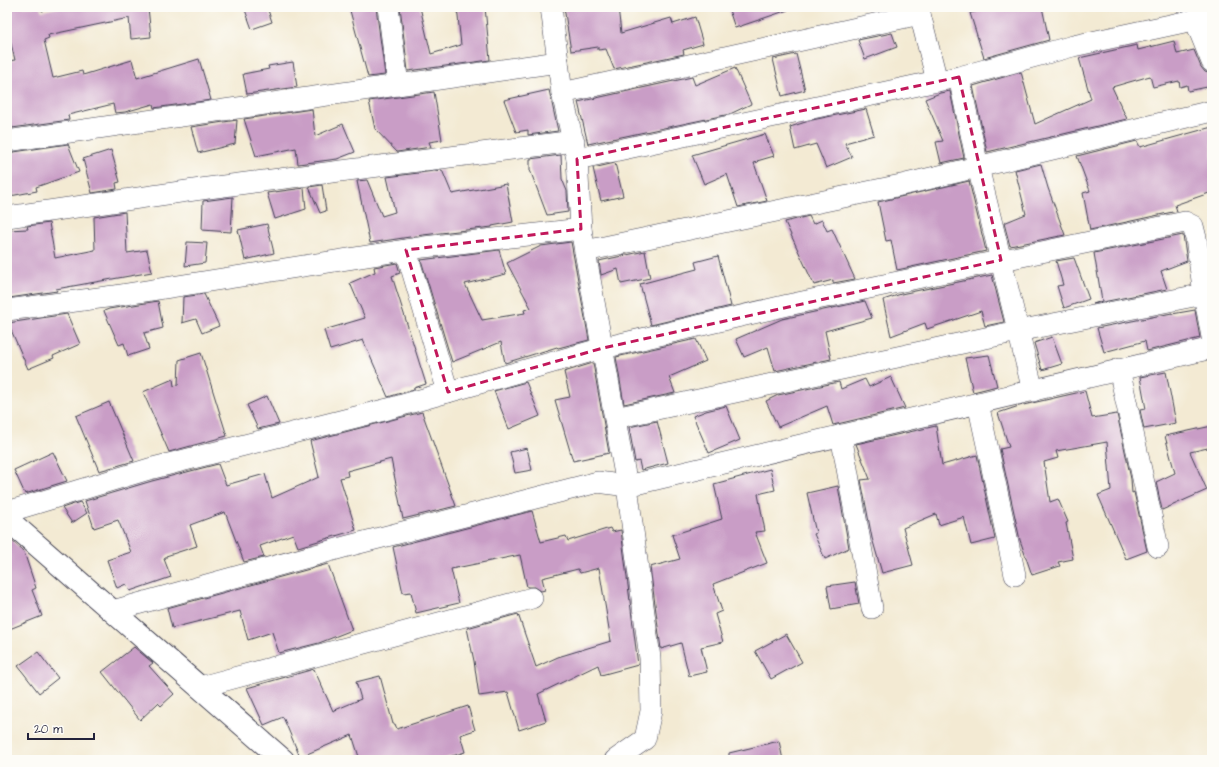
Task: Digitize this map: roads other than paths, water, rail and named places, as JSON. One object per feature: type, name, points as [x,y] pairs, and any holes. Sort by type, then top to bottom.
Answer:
[{"type":"main road","points":[[7,519],[282,760]]},
{"type":"street","points":[[388,7],[398,85]]},
{"type":"street","points":[[551,7],[562,93],[575,150],[581,229],[627,486],[650,658],[651,711],[645,739],[615,760]]},
{"type":"street","points":[[562,93],[919,10],[937,81]]},
{"type":"street","points":[[7,217],[208,188],[575,150],[959,77],[1073,46],[1204,18],[1212,62]]},
{"type":"street","points":[[7,141],[558,62]]},
{"type":"street","points":[[959,77],[978,167],[1033,391]]},
{"type":"street","points":[[585,251],[898,185],[1212,111]]},
{"type":"street","points":[[7,512],[149,469],[388,409],[603,348],[788,305],[1185,222],[1193,226],[1196,238],[1212,337]]},
{"type":"street","points":[[7,310],[114,296],[406,250],[581,229]]},
{"type":"street","points":[[406,250],[448,392]]},
{"type":"street","points":[[615,418],[1018,331],[1204,294]]},
{"type":"street","points":[[112,611],[348,546],[598,482],[627,486],[1212,348]]},
{"type":"street","points":[[1119,369],[1158,547]]},
{"type":"street","points":[[978,403],[1015,575]]},
{"type":"street","points":[[841,435],[872,608]]},
{"type":"street","points":[[200,687],[532,598]]}]
